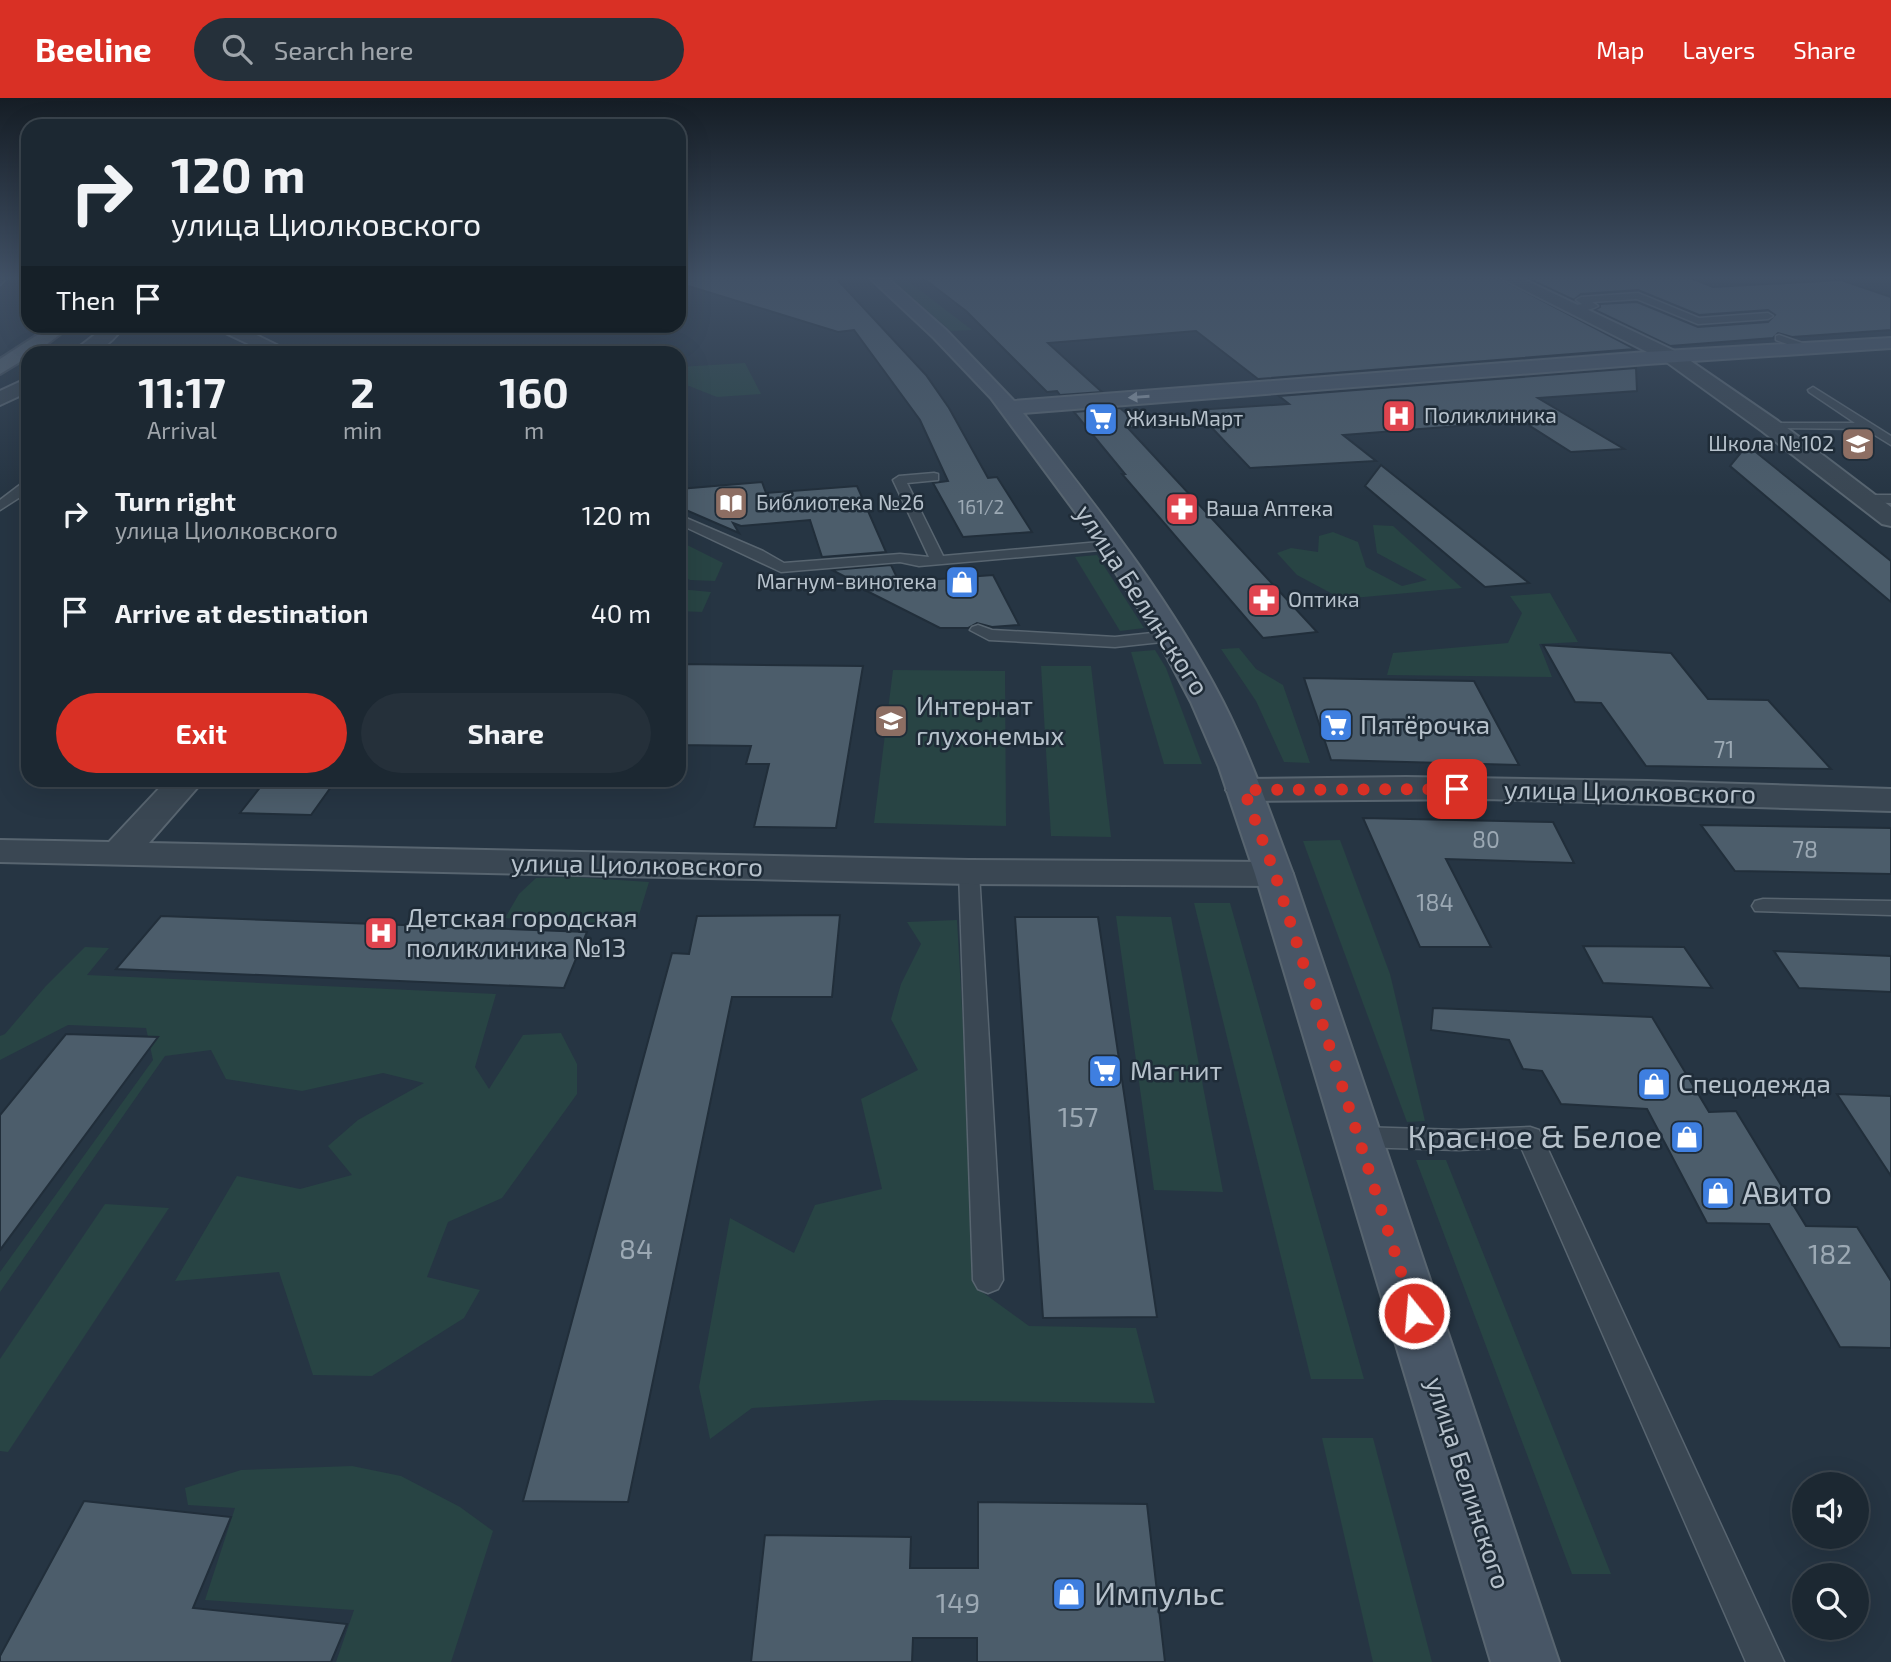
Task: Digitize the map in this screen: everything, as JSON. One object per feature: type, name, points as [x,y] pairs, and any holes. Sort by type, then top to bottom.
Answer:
[{"type":"main road","name":"улица Белинского","points":[[956,351],[1009,408],[1111,545],[1171,636],[1207,702],[1275,874],[1525,1662]]},
{"type":"main road","points":[[1009,408],[1762,351]]},
{"type":"main road","points":[[0,368],[21,354]]},
{"type":"street","points":[[1659,351],[1672,357],[1770,426],[1891,519]]},
{"type":"street","points":[[0,399],[21,388]]},
{"type":"street","points":[[119,854],[181,787]]},
{"type":"street","name":"улица Циолковского","points":[[1244,790],[1613,790],[1891,800]]},
{"type":"street","name":"улица Циолковского","points":[[0,851],[969,872],[1275,874]]},
{"type":"lane","points":[[1814,390],[1891,441]]},
{"type":"lane","points":[[1770,426],[1868,426]]},
{"type":"lane","points":[[934,477],[899,480],[938,560]]},
{"type":"lane","points":[[0,506],[21,491]]},
{"type":"lane","points":[[1867,499],[1891,499]]},
{"type":"lane","points":[[686,522],[758,554],[781,568],[900,558],[919,562],[1022,548],[1111,545]]},
{"type":"lane","points":[[978,630],[989,635],[1115,642],[1171,636]]},
{"type":"lane","points":[[969,872],[988,1280]]},
{"type":"lane","points":[[1763,906],[1891,908]]},
{"type":"lane","points":[[1359,1137],[1459,1140],[1530,1138],[1765,1662]]},
{"type":"green space","points":[[745,363],[761,394],[717,397],[686,385],[686,367]]},
{"type":"green space","points":[[1373,525],[1393,526],[1462,588],[1342,599],[1297,575],[1277,553],[1291,548],[1318,552],[1319,536],[1333,532],[1358,542],[1366,567],[1402,586],[1427,580],[1377,553]]},
{"type":"green space","points":[[686,544],[723,563],[715,581],[686,577]]},
{"type":"green space","points":[[1097,555],[1144,628],[1120,631],[1075,557]]},
{"type":"green space","points":[[686,590],[711,592],[702,612],[686,611]]},
{"type":"green space","points":[[1550,593],[1578,642],[1539,644],[1552,677],[1387,675],[1393,653],[1508,643],[1522,613],[1510,596]]},
{"type":"green space","points":[[1239,648],[1256,669],[1283,685],[1310,763],[1284,762],[1256,701],[1221,649]]},
{"type":"green space","points":[[1155,650],[1166,668],[1202,764],[1164,764],[1131,652]]},
{"type":"green space","points":[[1041,666],[1091,666],[1111,837],[1051,836]]},
{"type":"green space","points":[[893,670],[1005,671],[1006,826],[874,823]]},
{"type":"green space","points":[[1340,840],[1390,974],[1425,1121],[1407,1122],[1303,841]]},
{"type":"green space","points":[[573,877],[649,882],[635,928],[505,918],[519,894],[536,878]]},
{"type":"green space","points":[[1194,903],[1230,903],[1364,1379],[1311,1379]]},
{"type":"green space","points":[[1116,916],[1171,917],[1223,1192],[1154,1190]]},
{"type":"green space","points":[[957,920],[978,1289],[1029,1326],[1136,1328],[1155,1403],[884,1400],[752,1408],[710,1439],[699,1387],[730,1218],[794,1253],[815,1205],[882,1189],[861,1099],[918,1070],[891,1019],[901,984],[921,944],[907,922]]},
{"type":"green space","points":[[85,947],[109,948],[87,975],[496,994],[475,1067],[489,1089],[523,1035],[561,1033],[577,1064],[577,1094],[502,1198],[448,1222],[427,1277],[480,1290],[464,1318],[372,1376],[313,1375],[279,1272],[175,1281],[237,1176],[300,1189],[352,1175],[328,1146],[358,1120],[424,1083],[383,1073],[302,1091],[226,1079],[211,1050],[165,1056],[0,1292],[0,1272],[153,1060],[146,1028],[68,1025],[0,1060],[0,1036],[5,1034],[45,987]]},
{"type":"green space","points":[[1416,1160],[1446,1160],[1611,1574],[1572,1574]]},
{"type":"green space","points":[[105,1204],[169,1208],[8,1452],[0,1451],[0,1359]]},
{"type":"green space","points":[[1322,1438],[1373,1438],[1432,1662],[1373,1662]]},
{"type":"green space","points":[[352,1466],[401,1476],[460,1507],[493,1531],[451,1662],[336,1662],[354,1610],[205,1600],[235,1508],[188,1505],[185,1488],[241,1470]]},
{"type":"building","points":[[869,351],[904,351],[926,375],[949,408],[988,478],[997,477],[1032,532],[963,537],[933,483],[948,481],[920,420]]},
{"type":"building","points":[[1006,351],[1057,351],[1102,392],[1060,395],[1057,391],[1047,392]]},
{"type":"building","points":[[1222,351],[1610,351],[1258,379]]},
{"type":"building","points":[[1636,368],[1637,391],[1538,398],[1624,449],[1571,452],[1522,421],[1343,435],[1376,461],[1250,468],[1195,410],[1289,404],[1279,396]]},
{"type":"building","points":[[1120,408],[1142,427],[1128,428],[1317,632],[1263,638],[1122,474],[1125,474],[1074,412]]},
{"type":"building","points":[[1747,445],[1891,561],[1891,602],[1730,466]]},
{"type":"building","points":[[1381,465],[1529,583],[1485,587],[1365,486]]},
{"type":"building","points":[[762,482],[766,493],[857,486],[886,552],[822,557],[810,520],[741,526],[733,523],[739,533],[686,510],[686,488]]},
{"type":"building","points":[[891,565],[899,582],[993,575],[1019,625],[992,627],[977,623],[968,628],[940,628],[853,584],[861,585],[832,570]]},
{"type":"building","points":[[1543,645],[1671,653],[1708,699],[1768,700],[1831,769],[1646,766],[1601,703],[1575,702]]},
{"type":"building","points":[[686,664],[863,666],[836,828],[754,827],[769,764],[746,764],[751,746],[686,745]]},
{"type":"building","points":[[1304,678],[1474,681],[1519,765],[1331,760]]},
{"type":"building","points":[[260,787],[331,787],[311,815],[240,813]]},
{"type":"building","points":[[1363,818],[1553,822],[1574,863],[1446,859],[1491,947],[1420,947]]},
{"type":"building","points":[[1701,825],[1891,828],[1891,874],[1735,871]]},
{"type":"building","points":[[840,915],[832,997],[732,997],[628,1502],[523,1501],[672,953],[689,954],[697,916]]},
{"type":"building","points":[[161,916],[587,932],[564,988],[116,969]]},
{"type":"building","points":[[1015,917],[1098,917],[1157,1317],[1043,1318]]},
{"type":"building","points":[[1583,946],[1684,947],[1712,988],[1603,983]]},
{"type":"building","points":[[1774,951],[1891,956],[1891,992],[1799,988]]},
{"type":"building","points":[[1433,1008],[1652,1017],[1709,1112],[1736,1111],[1806,1226],[1857,1227],[1891,1281],[1891,1348],[1840,1347],[1769,1224],[1707,1223],[1647,1109],[1561,1104],[1542,1071],[1523,1069],[1509,1040],[1431,1030]]},
{"type":"building","points":[[66,1034],[158,1037],[0,1250],[0,1115]]},
{"type":"building","points":[[1837,1094],[1891,1096],[1891,1176]]},
{"type":"building","points":[[84,1501],[231,1517],[193,1608],[347,1624],[331,1662],[0,1662],[0,1656]]},
{"type":"building","points":[[978,1502],[1147,1504],[1165,1662],[977,1662],[977,1638],[913,1638],[912,1662],[751,1662],[765,1535],[911,1537],[910,1568],[978,1568]]},
{"type":"place","name":"Поликлиника","points":[[1399,416]]},
{"type":"place","name":"ЖизньМарт","points":[[1101,419]]},
{"type":"place","name":"Школа №102","points":[[1858,444]]},
{"type":"place","name":"Библиотека №26","points":[[731,503]]},
{"type":"place","name":"Ваша Аптека","points":[[1182,509]]},
{"type":"place","name":"Магнум-винотека","points":[[962,582]]},
{"type":"place","name":"Оптика","points":[[1264,600]]},
{"type":"place","name":"Интернат глухонемых","points":[[891,721]]},
{"type":"place","name":"Пятёрочка","points":[[1336,725]]},
{"type":"place","name":"Детская городская поликлиника №13","points":[[381,933]]},
{"type":"place","name":"Магнит","points":[[1105,1071]]},
{"type":"place","name":"Спецодежда","points":[[1654,1084]]},
{"type":"place","name":"Красное & Белое","points":[[1687,1137]]},
{"type":"place","name":"Авито","points":[[1718,1193]]},
{"type":"place","name":"Импульс","points":[[1069,1594]]},
{"type":"route","points":[[1414,1313],[1275,874],[1244,790],[1457,789]]}]
